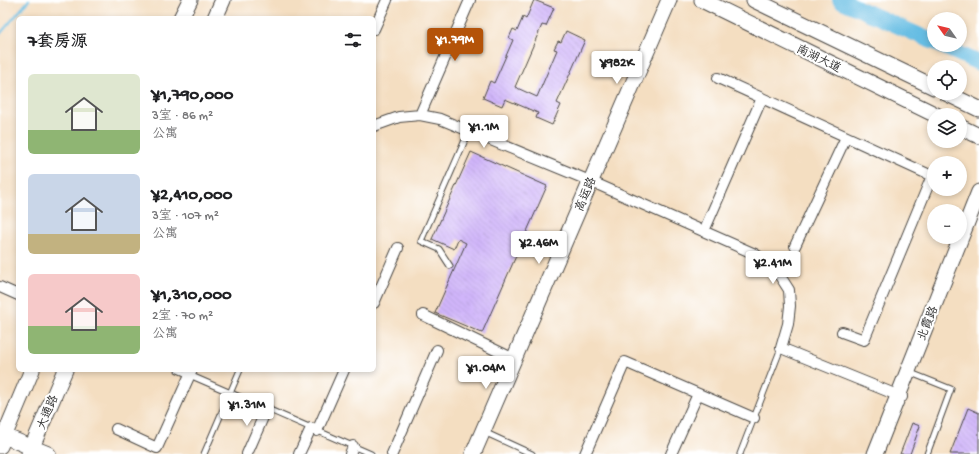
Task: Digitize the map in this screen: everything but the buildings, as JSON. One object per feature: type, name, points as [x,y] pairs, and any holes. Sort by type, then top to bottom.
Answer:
[{"type":"main road","points":[[182,16],[190,0]]},
{"type":"main road","points":[[216,16],[223,0]]},
{"type":"main road","name":"高运路","points":[[473,454],[484,432],[668,0]]},
{"type":"main road","name":"高运路","points":[[476,454],[514,359],[672,0]]},
{"type":"main road","name":"南湖大道","points":[[702,0],[927,111]]},
{"type":"main road","name":"南湖大道","points":[[754,0],[927,84]]},
{"type":"main road","points":[[960,100],[979,109]]},
{"type":"main road","points":[[967,130],[979,136]]},
{"type":"main road","name":"北霞路","points":[[879,454],[979,192]]},
{"type":"main road","name":"北霞路","points":[[875,454],[911,374],[979,201]]},
{"type":"main road","points":[[31,372],[2,441],[31,452],[48,454]]},
{"type":"main road","name":"大通路","points":[[31,452],[64,372]]},
{"type":"street","points":[[376,25],[387,0]]},
{"type":"street","points":[[420,115],[470,0]]},
{"type":"street","points":[[718,78],[932,176],[864,340],[842,332]]},
{"type":"street","points":[[704,231],[762,98]]},
{"type":"street","points":[[376,125],[399,117],[420,115],[440,119],[591,182],[755,254],[768,263],[780,276],[789,290],[790,306],[788,324],[781,348],[900,396]]},
{"type":"street","points":[[795,246],[846,137]]},
{"type":"street","points":[[376,298],[398,248]]},
{"type":"street","points":[[0,287],[16,294]]},
{"type":"street","points":[[423,315],[514,359]]},
{"type":"street","points":[[392,454],[438,350]]},
{"type":"street","points":[[585,454],[625,362],[754,418]]},
{"type":"street","points":[[116,430],[157,448],[191,372]]},
{"type":"street","points":[[299,454],[314,429],[343,372]]},
{"type":"street","points":[[671,454],[698,394]]},
{"type":"street","points":[[247,454],[267,408]]},
{"type":"lane","points":[[450,266],[438,250],[421,241],[469,131]]},
{"type":"lane","points":[[740,454],[781,348]]},
{"type":"lane","points":[[191,372],[231,393],[314,429],[351,450],[371,454]]},
{"type":"lane","points":[[204,454],[239,372]]},
{"type":"lane","points":[[911,374],[951,389],[926,454]]},
{"type":"lane","points":[[484,432],[532,454]]},
{"type":"waterway","points":[[0,34],[29,0]]},
{"type":"waterway","points":[[840,0],[927,39]]},
{"type":"waterway","points":[[955,52],[979,63]]}]
